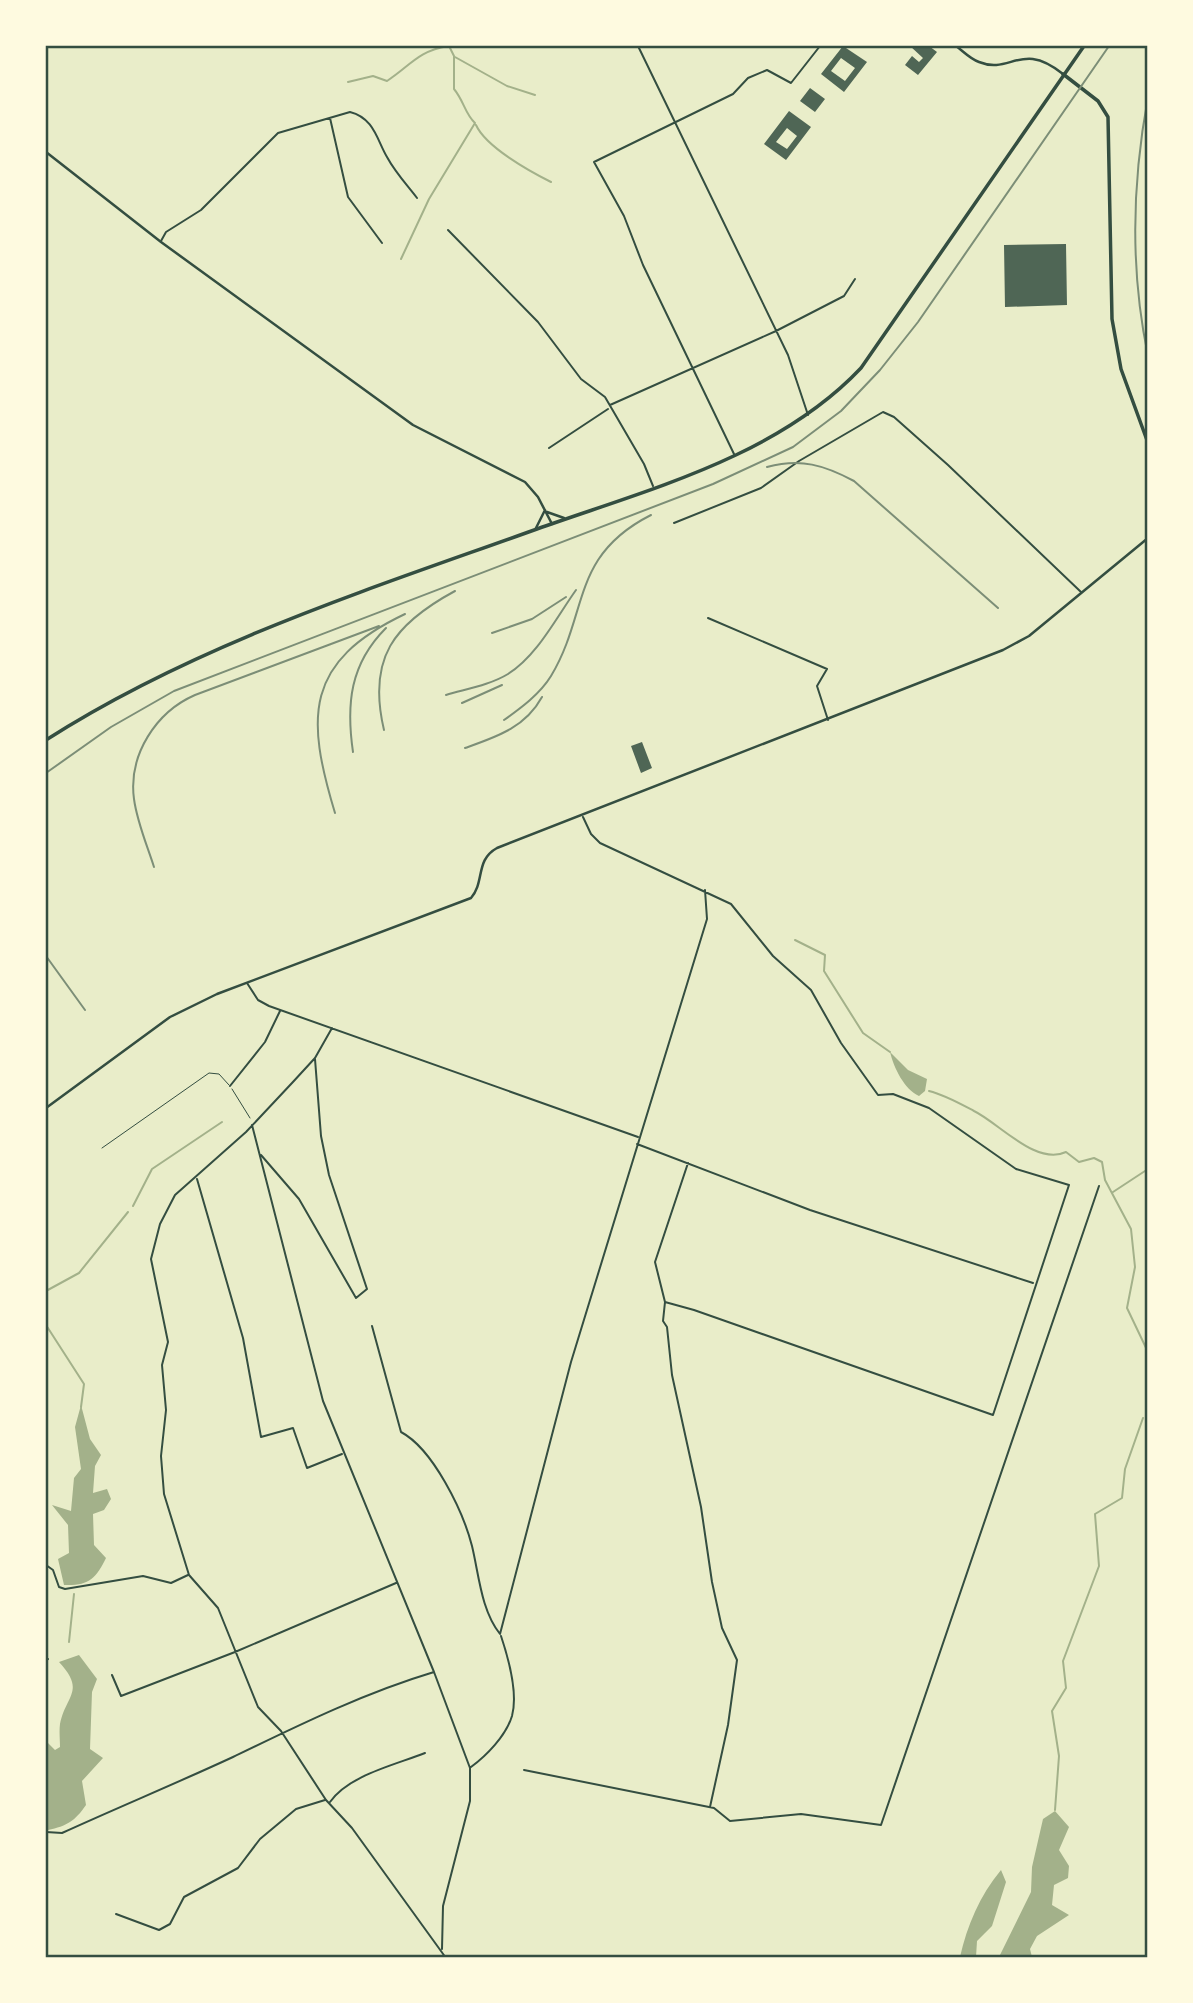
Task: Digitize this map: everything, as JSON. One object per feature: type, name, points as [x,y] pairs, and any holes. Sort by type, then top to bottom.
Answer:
[{"type":"main road","points":[[46,740],[157,678],[260,631],[682,475],[734,454],[808,415],[838,391],[860,368],[1084,46]]},
{"type":"main road","points":[[1063,74],[1098,101],[1108,117],[1112,319],[1121,369],[1147,443]]},
{"type":"street","points":[[638,46],[788,355],[808,415]]},
{"type":"street","points":[[734,454],[692,370],[624,216],[594,162],[733,94],[748,78],[767,70],[791,83],[820,46]]},
{"type":"street","points":[[956,46],[980,63],[992,64],[1034,57],[1046,61],[1063,74]]},
{"type":"street","points":[[161,242],[166,232],[201,210],[278,133],[350,112],[357,113],[379,135],[386,156],[416,198]]},
{"type":"street","points":[[330,117],[348,197],[382,243]]},
{"type":"street","points":[[46,152],[161,242],[413,425],[518,477],[531,488],[552,524]]},
{"type":"street","points":[[448,230],[538,322],[581,379],[598,390],[644,464],[653,486]]},
{"type":"street","points":[[549,448],[609,407],[776,331],[844,296],[855,279]]},
{"type":"street","points":[[674,523],[761,488],[799,461],[883,412],[894,417],[940,458],[1082,593]]},
{"type":"street","points":[[545,510],[565,519]]},
{"type":"street","points":[[535,530],[545,510]]},
{"type":"street","points":[[46,1108],[170,1017],[247,983],[471,898],[477,890],[482,862],[489,852],[1003,650],[1029,636],[1147,538]]},
{"type":"street","points":[[708,618],[827,669],[817,686],[828,720]]},
{"type":"street","points":[[583,817],[591,834],[600,843],[731,904],[773,956],[811,990],[841,1043],[878,1095],[894,1094],[929,1108],[1016,1169],[1069,1185],[1034,1283],[993,1415],[665,1302]]},
{"type":"street","points":[[500,1634],[549,1453],[553,1426],[636,1144],[708,919],[705,890]]},
{"type":"street","points":[[247,983],[258,1000],[280,1010],[639,1137]]},
{"type":"street","points":[[231,1088],[265,1042],[280,1010]]},
{"type":"street","points":[[332,1028],[315,1058],[253,1124],[175,1195],[160,1224],[151,1259],[168,1342],[162,1365],[166,1410],[161,1456],[164,1494],[189,1575],[214,1601],[258,1707],[281,1731],[326,1800],[352,1828],[446,1958]]},
{"type":"street","points":[[260,1154],[299,1199],[356,1298],[367,1289],[329,1175],[321,1136],[315,1058]]},
{"type":"street","points":[[253,1124],[323,1401],[342,1454],[434,1672],[470,1768],[470,1801],[443,1906],[442,1950]]},
{"type":"street","points":[[636,1144],[810,1210],[1034,1283]]},
{"type":"street","points":[[688,1163],[655,1262],[665,1302],[663,1321],[667,1327],[669,1360],[701,1507],[714,1593],[722,1628],[737,1660],[728,1725],[710,1807]]},
{"type":"street","points":[[196,1178],[243,1338],[261,1437],[293,1428],[307,1468],[342,1454]]},
{"type":"street","points":[[524,1770],[710,1807],[730,1821],[801,1814],[881,1825],[1099,1186]]},
{"type":"street","points":[[372,1326],[401,1432],[413,1438],[424,1451],[453,1497],[471,1542],[491,1622],[500,1634],[511,1664],[512,1716],[487,1755],[470,1768]]},
{"type":"street","points":[[46,1565],[53,1570],[59,1587],[65,1589],[143,1576],[171,1583],[189,1575]]},
{"type":"street","points":[[112,1675],[121,1696],[235,1653],[396,1583]]},
{"type":"street","points":[[46,1832],[62,1833],[234,1756],[281,1731],[388,1686],[434,1672]]},
{"type":"street","points":[[329,1803],[335,1795],[367,1775],[425,1753]]},
{"type":"street","points":[[116,1914],[159,1930],[170,1923],[184,1897],[238,1868],[260,1839],[296,1809],[326,1800]]},
{"type":"lane","points":[[102,1148],[209,1073],[219,1074],[231,1088]]},
{"type":"path","points":[[231,1088],[253,1124]]},
{"type":"shaded area","points":[[890,1052],[908,1070],[927,1079],[925,1091],[919,1096],[900,1077]]},
{"type":"shaded area","points":[[81,1405],[90,1439],[101,1455],[95,1466],[93,1493],[107,1489],[111,1499],[104,1510],[93,1514],[94,1545],[106,1558],[90,1580],[64,1585],[58,1559],[69,1553],[68,1525],[52,1505],[71,1511],[74,1478],[81,1469],[75,1427]]},
{"type":"shaded area","points":[[79,1655],[97,1679],[92,1692],[90,1749],[103,1758],[82,1781],[86,1805],[82,1811],[70,1822],[48,1830],[46,1741],[55,1750],[60,1747],[60,1724],[73,1687],[59,1662]]},
{"type":"shaded area","points":[[1055,1811],[1069,1827],[1059,1850],[1069,1866],[1068,1878],[1054,1885],[1052,1905],[1069,1915],[1037,1936],[1030,1949],[1032,1957],[999,1957],[1031,1892],[1032,1867],[1043,1819]]},
{"type":"shaded area","points":[[1001,1870],[1006,1882],[992,1926],[977,1941],[976,1957],[960,1957],[975,1911]]},
{"type":"building","points":[[843,46],[867,62],[844,92],[821,74]],"holes":[[[841,58],[855,68],[845,81],[831,71]]]},
{"type":"building","points":[[910,46],[929,46],[937,52],[918,75],[905,65],[912,56],[919,62],[923,58]]},
{"type":"building","points":[[810,88],[825,99],[815,112],[800,101]]},
{"type":"building","points":[[789,111],[811,127],[786,160],[764,144]],"holes":[[[787,128],[797,136],[787,149],[776,142]]]},
{"type":"building","points":[[1066,244],[1067,305],[1005,307],[1004,245]]},
{"type":"building","points":[[642,742],[652,768],[641,773],[631,746]]},
{"type":"waterway","points":[[348,82],[373,76],[387,81],[422,55],[448,46]]},
{"type":"waterway","points":[[401,259],[429,199],[475,123],[454,89],[454,56],[449,46]]},
{"type":"waterway","points":[[455,57],[507,86],[535,95]]},
{"type":"waterway","points":[[476,125],[498,150],[551,182]]},
{"type":"waterway","points":[[795,940],[825,955],[824,971],[863,1033],[890,1052]]},
{"type":"waterway","points":[[929,1091],[974,1111],[1018,1141],[1042,1153],[1054,1155],[1066,1152],[1079,1162],[1094,1158],[1102,1162],[1105,1180],[1131,1229],[1135,1267],[1127,1308],[1148,1352]]},
{"type":"waterway","points":[[133,1206],[152,1169],[222,1122]]},
{"type":"waterway","points":[[1113,1192],[1148,1169]]},
{"type":"waterway","points":[[46,1291],[79,1273],[128,1212]]},
{"type":"waterway","points":[[46,1325],[84,1384],[81,1407]]},
{"type":"waterway","points":[[1055,1810],[1059,1756],[1052,1711],[1066,1688],[1063,1661],[1099,1566],[1095,1514],[1122,1498],[1125,1469],[1143,1418]]},
{"type":"waterway","points":[[69,1642],[74,1594]]},
{"type":"railway","points":[[46,773],[111,727],[174,691],[713,484],[793,447],[841,411],[880,370],[918,322],[1109,46]]},
{"type":"railway","points":[[1148,97],[1139,162],[1135,226],[1138,291],[1148,356]]},
{"type":"railway","points":[[767,467],[802,463],[833,471],[854,481],[998,608]]},
{"type":"railway","points":[[504,720],[547,683],[563,653],[594,567],[625,531],[651,515]]},
{"type":"railway","points":[[446,695],[494,681],[518,666],[537,647],[576,590]]},
{"type":"railway","points":[[384,730],[379,683],[390,646],[401,630],[416,617],[455,591]]},
{"type":"railway","points":[[492,633],[532,619],[566,597]]},
{"type":"railway","points":[[335,813],[320,748],[318,721],[321,695],[331,673],[347,652],[372,632],[405,614]]},
{"type":"railway","points":[[154,867],[137,816],[133,783],[140,751],[168,712],[195,695],[379,626]]},
{"type":"railway","points":[[353,752],[350,717],[353,686],[365,656],[386,628]]},
{"type":"railway","points":[[462,703],[502,685]]},
{"type":"railway","points":[[465,748],[509,730],[527,716],[542,697]]},
{"type":"railway","points":[[46,956],[85,1010]]}]
